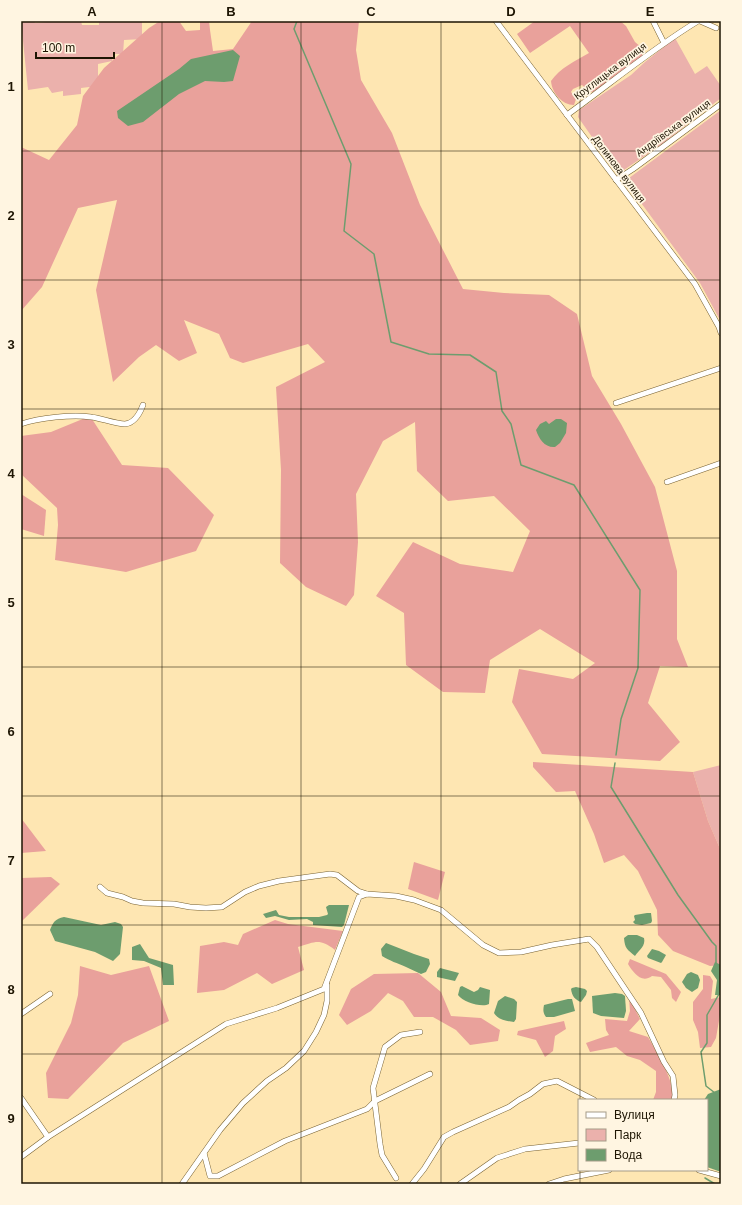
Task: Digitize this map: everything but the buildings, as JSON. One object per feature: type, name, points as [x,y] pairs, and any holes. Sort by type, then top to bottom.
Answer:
[{"type":"street","name":"Долинова вулиця","points":[[496,21],[695,284],[719,326],[721,333]]},
{"type":"street","points":[[652,21],[664,43]]},
{"type":"street","name":"Круглицька вулиця","points":[[567,115],[664,43],[699,21],[716,28]]},
{"type":"street","name":"Андріївська вулиця","points":[[616,180],[721,104]]},
{"type":"street","points":[[616,403],[721,368]]},
{"type":"street","points":[[21,424],[35,420],[76,416],[90,416],[125,424],[134,420],[143,405]]},
{"type":"street","points":[[667,482],[721,463]]},
{"type":"street","points":[[100,887],[107,893],[123,896],[132,901],[206,908],[222,907],[245,892],[259,886],[279,881],[330,874],[337,875],[358,891],[367,894],[396,896],[414,900],[441,910],[483,945],[499,953],[522,952],[588,939],[597,947],[641,1013],[664,1062],[673,1076],[674,1099]]},
{"type":"street","points":[[21,1157],[48,1137],[226,1024],[277,1008],[324,989],[359,897],[367,894]]},
{"type":"street","points":[[182,1184],[231,1116],[267,1081],[286,1068],[304,1051],[311,1041],[324,1015],[327,1001],[327,982]]},
{"type":"street","points":[[21,1014],[50,994]]},
{"type":"street","points":[[396,1178],[382,1155],[373,1088],[385,1047],[401,1035],[420,1032]]},
{"type":"street","points":[[204,1153],[210,1176],[218,1176],[285,1141],[367,1109],[375,1101],[430,1074]]},
{"type":"street","points":[[412,1184],[424,1169],[444,1137],[509,1107],[543,1084],[557,1081],[592,1099]]},
{"type":"street","points":[[21,1098],[48,1137]]},
{"type":"street","points":[[460,1184],[497,1158],[525,1149],[578,1143]]},
{"type":"street","points":[[549,1184],[564,1178],[602,1171]]},
{"type":"street","points":[[703,1171],[721,1176]]},
{"type":"green space","points":[[21,21],[34,21],[35,23],[81,21],[82,25],[99,25],[99,21],[142,21],[142,39],[124,40],[123,54],[113,54],[112,61],[98,64],[98,86],[81,88],[81,94],[63,96],[63,91],[52,93],[48,87],[28,90]]},
{"type":"green space","points":[[675,38],[695,74],[707,66],[721,86],[721,98],[662,144],[618,174],[578,117],[579,110],[631,75]]},
{"type":"green space","points":[[721,110],[721,322],[700,283],[625,181]]},
{"type":"green space","points":[[721,765],[721,851],[708,821],[693,772]]},
{"type":"shaded area","points":[[160,21],[179,21],[186,31],[200,30],[200,21],[209,21],[213,51],[233,49],[252,21],[359,21],[356,50],[361,80],[392,133],[420,205],[463,289],[549,295],[577,314],[592,376],[621,424],[655,487],[677,571],[677,639],[688,667],[660,666],[648,703],[680,742],[660,761],[542,754],[512,702],[519,669],[573,679],[595,663],[540,629],[490,660],[485,693],[443,692],[406,665],[404,613],[376,596],[413,542],[460,564],[513,572],[530,531],[494,496],[448,501],[417,471],[415,422],[383,441],[356,494],[358,542],[354,595],[346,606],[306,587],[280,563],[281,470],[276,387],[325,362],[308,344],[243,363],[230,358],[219,334],[184,320],[197,353],[179,361],[156,345],[139,357],[113,382],[96,290],[117,200],[78,208],[42,287],[21,311],[21,147],[49,160],[77,125],[83,96],[104,68],[149,28]]},
{"type":"shaded area","points":[[535,21],[620,21],[626,26],[635,42],[642,48],[642,57],[609,82],[592,92],[582,85],[573,89],[571,92],[576,99],[574,105],[565,103],[558,98],[553,90],[551,81],[563,69],[589,53],[570,26],[530,53],[517,34]]},
{"type":"shaded area","points":[[90,416],[122,465],[168,468],[214,515],[196,551],[126,572],[55,560],[58,525],[57,508],[21,474],[21,436],[51,432]]},
{"type":"shaded area","points":[[21,494],[46,510],[44,536],[21,529]]},
{"type":"shaded area","points":[[533,762],[693,772],[708,821],[721,851],[721,965],[710,966],[673,951],[658,935],[657,910],[638,871],[624,855],[604,863],[594,834],[575,791],[556,792],[533,767]]},
{"type":"shaded area","points":[[21,818],[46,851],[21,853]]},
{"type":"shaded area","points":[[414,862],[445,872],[438,900],[408,889]]},
{"type":"shaded area","points":[[51,877],[60,884],[21,922],[21,878]]},
{"type":"shaded area","points":[[275,920],[288,924],[343,931],[335,950],[321,942],[298,947],[304,970],[272,984],[257,973],[224,990],[197,993],[200,946],[224,942],[238,945],[243,934]]},
{"type":"shaded area","points":[[630,959],[666,974],[681,992],[676,1002],[672,998],[671,990],[661,977],[652,976],[644,979],[641,978],[628,964]]},
{"type":"shaded area","points":[[80,966],[111,975],[149,966],[169,1021],[123,1043],[68,1099],[48,1098],[46,1073],[71,1023],[78,995]]},
{"type":"shaded area","points":[[418,973],[441,992],[451,1016],[481,1018],[500,1030],[498,1041],[470,1045],[456,1030],[433,1017],[414,1017],[403,1001],[388,993],[371,1011],[347,1025],[339,1015],[351,989],[374,974]]},
{"type":"shaded area","points":[[703,975],[710,976],[713,981],[711,999],[721,997],[721,1014],[716,1038],[711,1047],[700,1048],[698,1032],[693,1020],[693,1002],[703,989]]},
{"type":"shaded area","points":[[629,997],[640,1019],[629,1031],[648,1037],[669,1077],[673,1093],[672,1099],[653,1099],[656,1092],[656,1071],[640,1060],[627,1056],[616,1047],[590,1052],[586,1043],[609,1035],[606,1030],[605,1019],[627,1021],[630,1011]]},
{"type":"shaded area","points":[[564,1021],[566,1029],[555,1036],[553,1051],[545,1057],[536,1040],[517,1035],[518,1031]]},
{"type":"water","points":[[233,50],[240,56],[233,81],[205,81],[179,94],[143,122],[128,126],[118,118],[117,111],[179,69],[191,59]]},
{"type":"water","points":[[556,419],[561,419],[567,423],[566,433],[560,443],[555,447],[551,447],[543,442],[536,430],[540,424],[546,421],[549,424]]},
{"type":"water","points":[[329,905],[349,905],[344,925],[342,927],[313,925],[313,922],[307,919],[289,920],[275,916],[266,918],[263,914],[276,910],[279,915],[289,917],[319,917],[328,914],[326,907]]},
{"type":"water","points":[[651,913],[651,923],[642,925],[635,924],[633,922],[635,920],[635,915]]},
{"type":"water","points":[[64,917],[101,925],[115,922],[121,924],[123,927],[120,954],[113,961],[95,952],[55,941],[50,930],[55,921]]},
{"type":"water","points":[[628,935],[637,935],[644,938],[643,946],[635,956],[628,950],[625,944],[624,938]]},
{"type":"water","points":[[386,943],[429,959],[430,964],[426,972],[421,974],[382,956],[381,949]]},
{"type":"water","points":[[140,944],[149,958],[173,965],[174,985],[163,985],[161,968],[144,961],[132,960],[132,947]]},
{"type":"water","points":[[652,949],[666,955],[661,963],[648,958],[647,956]]},
{"type":"water","points":[[715,962],[721,965],[721,995],[715,995],[717,980],[711,971]]},
{"type":"water","points":[[440,968],[459,973],[455,981],[437,977],[437,972]]},
{"type":"water","points":[[691,972],[698,975],[700,980],[698,988],[692,992],[686,988],[682,982],[687,974]]},
{"type":"water","points":[[462,986],[474,992],[480,987],[490,990],[489,1004],[477,1005],[460,998],[458,995],[460,987]]},
{"type":"water","points":[[576,987],[587,991],[581,1002],[575,999],[572,994],[571,989]]},
{"type":"water","points":[[615,993],[625,996],[626,1011],[624,1018],[601,1016],[593,1013],[592,996]]},
{"type":"water","points":[[505,996],[514,999],[517,1002],[516,1019],[514,1022],[500,1019],[494,1013],[498,1001]]},
{"type":"water","points":[[572,999],[575,1011],[554,1017],[546,1017],[544,1014],[544,1005]]},
{"type":"water","points":[[721,1089],[721,1172],[708,1167],[708,1099],[705,1099],[708,1094]]},
{"type":"waterway","points":[[297,21],[294,29],[351,164],[344,231],[374,254],[391,342],[429,354],[470,355],[496,372],[502,411],[511,424],[521,465],[574,485],[640,590],[638,668],[621,719],[616,755]]},
{"type":"waterway","points":[[615,763],[611,787],[678,895],[716,946],[716,963]]},
{"type":"waterway","points":[[715,1093],[706,1086],[701,1052],[707,1043],[707,1015],[719,994]]},
{"type":"waterway","points":[[705,1178],[715,1184]]}]
